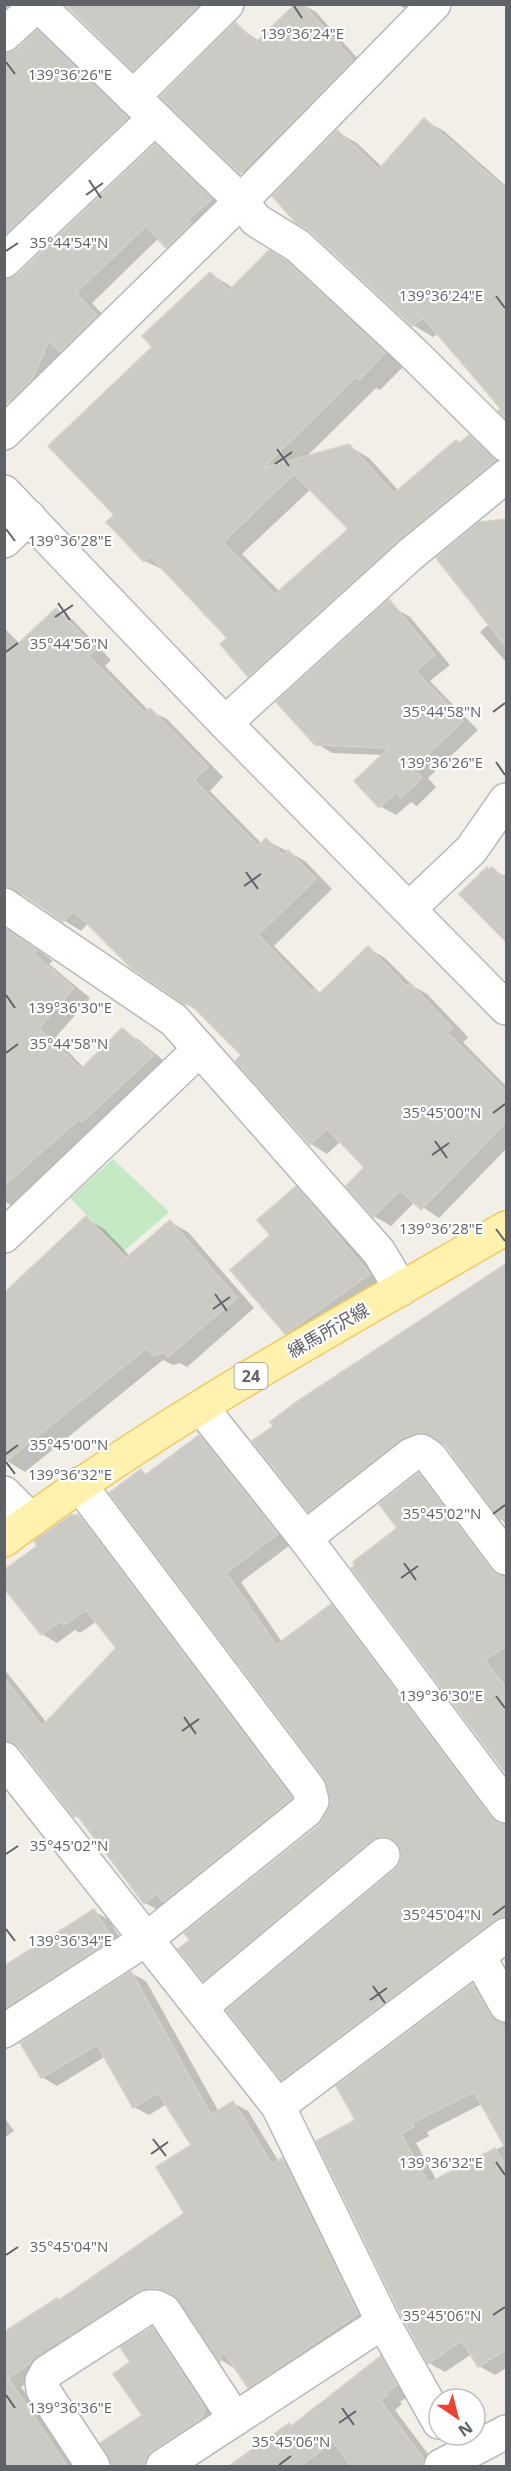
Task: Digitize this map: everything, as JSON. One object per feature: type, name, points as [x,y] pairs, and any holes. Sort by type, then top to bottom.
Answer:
[{"type":"main road","name":"練馬所沢線","points":[[4,1540],[79,1484],[201,1407],[317,1336],[507,1227]]},
{"type":"street","points":[[4,261],[144,107],[226,4]]},
{"type":"street","points":[[4,434],[241,201],[434,4]]},
{"type":"street","points":[[4,35],[37,5],[241,201],[256,220],[298,246],[413,353],[507,445]]},
{"type":"street","points":[[225,723],[411,554],[507,476]]},
{"type":"street","points":[[4,492],[225,723],[507,1008]]},
{"type":"street","points":[[4,541],[29,518]]},
{"type":"street","points":[[410,908],[471,850],[507,800]]},
{"type":"street","points":[[4,905],[174,1020],[380,1252],[402,1288]]},
{"type":"street","points":[[4,1236],[200,1049]]},
{"type":"street","points":[[201,1407],[305,1538],[507,1806]]},
{"type":"street","points":[[305,1538],[411,1455],[421,1451],[430,1457],[507,1557]]},
{"type":"street","points":[[4,2031],[148,1938],[306,1811],[312,1801],[309,1789],[79,1484]]},
{"type":"street","points":[[4,1493],[31,1520]]},
{"type":"street","points":[[4,1759],[148,1938],[278,2106],[383,2322],[427,2401]]},
{"type":"street","points":[[201,2007],[383,1856]]},
{"type":"street","points":[[278,2106],[507,1935]]},
{"type":"street","points":[[479,1957],[507,2005]]},
{"type":"street","points":[[93,2466],[43,2390],[42,2381],[47,2372],[148,2307],[156,2307],[164,2311],[235,2419]]},
{"type":"street","points":[[163,2466],[383,2322]]},
{"type":"street","points":[[453,2456],[507,2432]]},
{"type":"green space","points":[[113,1159],[169,1212],[123,1252],[70,1198]]},
{"type":"building","points":[[65,4],[200,4],[133,71]]},
{"type":"building","points":[[295,4],[303,4],[353,60],[240,174],[160,97],[235,22],[256,42]]},
{"type":"building","points":[[37,30],[128,118],[4,235],[4,53],[17,49]]},
{"type":"building","points":[[424,118],[507,190],[507,419],[498,411],[501,408],[423,318],[412,326],[311,232],[296,223],[272,196],[337,130],[379,169]]},
{"type":"building","points":[[155,144],[212,199],[188,219],[192,223],[166,248],[146,226],[76,293],[97,315],[60,352],[49,341],[32,379],[4,406],[4,279],[17,275]]},
{"type":"building","points":[[269,250],[287,261],[385,353],[359,380],[356,377],[263,468],[349,444],[394,493],[456,440],[459,443],[469,435],[496,460],[398,540],[248,677],[220,644],[227,638],[150,556],[144,562],[106,522],[114,515],[48,446],[152,347],[142,336],[210,272],[229,290]],"holes":[[[294,474],[348,529],[275,594],[223,542]]]},
{"type":"building","points":[[507,519],[507,648],[436,558],[479,522]]},
{"type":"building","points":[[389,599],[435,655],[416,671],[463,721],[413,769],[422,778],[401,798],[396,792],[379,808],[354,781],[389,748],[315,745],[276,702]]},
{"type":"building","points":[[56,608],[96,649],[89,656],[145,713],[150,708],[208,767],[194,780],[258,846],[266,838],[283,855],[288,850],[316,879],[258,935],[312,991],[314,989],[319,994],[368,946],[406,986],[410,983],[449,1024],[452,1028],[447,1032],[507,1092],[507,1121],[421,1210],[400,1190],[373,1217],[346,1186],[364,1167],[327,1129],[310,1145],[235,1061],[241,1055],[188,1002],[185,1005],[130,967],[74,911],[63,922],[15,889],[4,886],[4,657]]},
{"type":"building","points":[[487,867],[489,870],[492,867],[507,882],[507,943],[459,894]]},
{"type":"building","points":[[4,928],[37,950],[34,954],[74,988],[39,1028],[81,1069],[122,1028],[154,1055],[82,1122],[79,1119],[4,1186]]},
{"type":"building","points":[[296,1186],[370,1274],[285,1334],[230,1270],[270,1235],[257,1220]]},
{"type":"building","points":[[86,1216],[126,1258],[170,1220],[237,1298],[168,1357],[164,1352],[154,1356],[147,1348],[4,1463],[4,1293]]},
{"type":"building","points":[[507,1263],[507,1515],[500,1520],[445,1445],[422,1432],[399,1440],[308,1512],[252,1441],[273,1426],[270,1422],[296,1402]]},
{"type":"building","points":[[199,1435],[278,1534],[226,1573],[276,1645],[331,1604],[491,1817],[498,1823],[507,1824],[507,1917],[495,1920],[281,2080],[226,2010],[395,1869],[400,1862],[401,1852],[398,1843],[390,1838],[380,1837],[371,1841],[203,1981],[178,1949],[190,1940],[184,1933],[318,1826],[331,1803],[324,1778],[109,1493],[141,1469],[145,1475]]},
{"type":"building","points":[[419,1473],[491,1569],[507,1581],[507,1645],[485,1660],[507,1689],[507,1775],[351,1568],[355,1565],[353,1562],[397,1528],[379,1504]]},
{"type":"building","points":[[71,1515],[79,1515],[292,1798],[163,1902],[157,1893],[144,1904],[77,1815],[74,1817],[19,1747],[4,1740],[4,1678],[42,1726],[116,1648],[86,1610],[64,1625],[61,1621],[41,1635],[4,1588],[4,1570],[37,1546],[34,1541]]},
{"type":"building","points":[[94,1909],[112,1939],[4,2008],[4,1966]]},
{"type":"building","points":[[131,1971],[211,2115],[233,2101],[272,2164],[282,2158],[358,2314],[248,2388],[223,2351],[220,2362],[173,2295],[156,2288],[138,2291],[8,2378],[67,2466],[4,2466],[4,2332],[57,2298],[59,2300],[184,2213],[156,2167],[191,2145],[158,2093],[133,2108],[97,2045],[41,2078],[20,2043]]},
{"type":"building","points":[[472,1984],[490,2014],[502,2023],[507,2031],[507,2151],[474,2092],[412,2123],[414,2127],[401,2134],[429,2183],[495,2148],[507,2168],[507,2349],[478,2367],[462,2341],[428,2364],[400,2313],[316,2141],[355,2120],[336,2086]]},
{"type":"building","points":[[152,2327],[205,2408],[202,2418],[152,2451],[146,2458],[144,2466],[111,2466],[100,2443],[142,2415],[113,2374],[130,2362],[120,2347]]},
{"type":"building","points":[[381,2356],[397,2385],[386,2392],[388,2395],[380,2400],[424,2460],[422,2466],[351,2466],[333,2442],[300,2466],[229,2466],[289,2423],[291,2426]]}]
